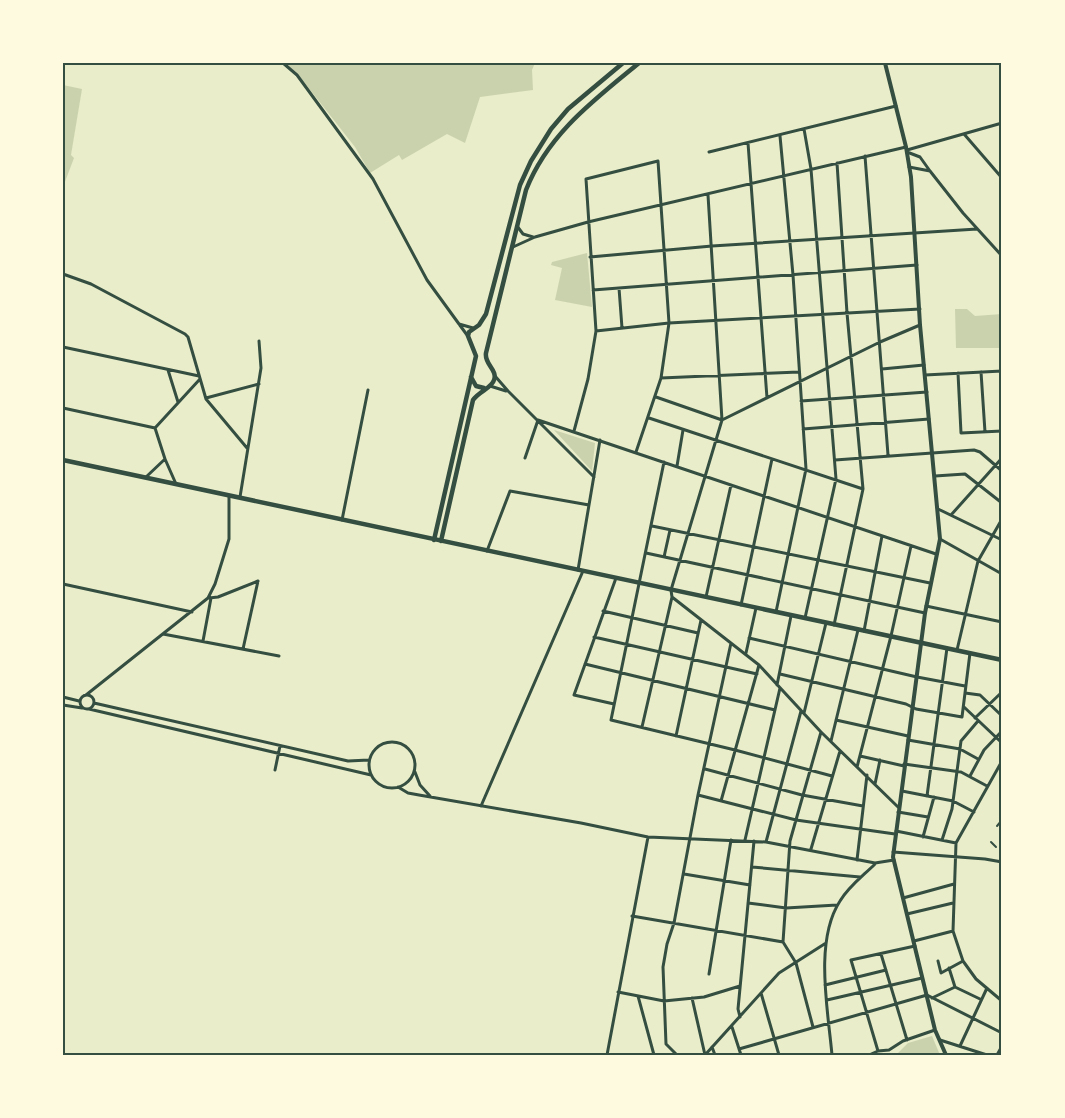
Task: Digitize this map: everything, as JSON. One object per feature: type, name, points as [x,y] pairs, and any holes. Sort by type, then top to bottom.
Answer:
[{"type":"main road","points":[[434,540],[476,356],[468,336],[486,314],[520,185],[531,161],[551,129],[568,109],[623,63]]},
{"type":"main road","points":[[441,541],[473,400],[495,376],[485,358],[526,190],[532,174],[554,140],[580,111],[639,63]]},
{"type":"main road","points":[[479,325],[486,327],[490,333]]},
{"type":"main road","points":[[471,377],[476,386],[487,387]]},
{"type":"main road","points":[[63,460],[1002,660]]},
{"type":"street","points":[[283,63],[297,75],[373,179],[427,280],[468,336]]},
{"type":"street","points":[[885,63],[907,150],[909,167],[920,325],[940,539],[926,606],[893,852],[935,1030],[946,1055]]},
{"type":"street","points":[[709,152],[896,106]]},
{"type":"street","points":[[512,248],[535,237],[588,222],[865,156],[907,150],[1002,123]]},
{"type":"street","points":[[804,129],[811,170],[836,479],[805,618]]},
{"type":"street","points":[[964,134],[1002,178]]},
{"type":"street","points":[[776,612],[806,469],[793,275],[780,136]]},
{"type":"street","points":[[748,143],[767,398]]},
{"type":"street","points":[[907,150],[920,157],[977,229],[1002,256]]},
{"type":"street","points":[[865,156],[888,455]]},
{"type":"street","points":[[574,431],[588,379],[596,332],[586,179],[658,161],[669,323],[661,378],[636,452]]},
{"type":"street","points":[[834,625],[863,489],[850,356],[837,163]]},
{"type":"street","points":[[909,167],[930,171]]},
{"type":"street","points":[[642,727],[672,597],[671,590],[722,420],[708,195]]},
{"type":"street","points":[[517,226],[523,234],[535,237]]},
{"type":"street","points":[[590,257],[712,246],[977,229]]},
{"type":"street","points":[[593,290],[917,266]]},
{"type":"street","points":[[63,274],[91,284],[185,334],[206,398],[247,448]]},
{"type":"street","points":[[619,288],[622,329]]},
{"type":"street","points":[[596,332],[669,323],[920,309]]},
{"type":"street","points":[[457,323],[473,328]]},
{"type":"street","points":[[656,397],[722,420],[850,356],[920,325]]},
{"type":"street","points":[[239,498],[259,384],[262,360],[259,341]]},
{"type":"street","points":[[63,347],[200,377]]},
{"type":"street","points":[[882,369],[924,365]]},
{"type":"street","points":[[168,370],[178,403]]},
{"type":"street","points":[[925,375],[1002,371],[1002,390]]},
{"type":"street","points":[[661,378],[799,372]]},
{"type":"street","points":[[981,372],[985,432]]},
{"type":"street","points":[[958,373],[961,433],[1002,431]]},
{"type":"street","points":[[495,376],[594,477]]},
{"type":"street","points":[[155,428],[200,377]]},
{"type":"street","points":[[206,398],[259,384]]},
{"type":"street","points":[[487,387],[508,391]]},
{"type":"street","points":[[342,520],[368,390]]},
{"type":"street","points":[[801,401],[927,392]]},
{"type":"street","points":[[63,408],[155,428]]},
{"type":"street","points":[[648,418],[863,489]]},
{"type":"street","points":[[802,429],[929,419]]},
{"type":"street","points":[[538,420],[936,554]]},
{"type":"street","points":[[525,458],[538,420]]},
{"type":"street","points":[[155,428],[165,459],[177,485]]},
{"type":"street","points":[[677,466],[683,430]]},
{"type":"street","points":[[481,806],[581,571],[600,440]]},
{"type":"street","points":[[835,459],[977,450],[1002,471]]},
{"type":"street","points":[[951,515],[1002,458]]},
{"type":"street","points":[[144,479],[165,459]]},
{"type":"street","points":[[741,605],[772,459]]},
{"type":"street","points":[[664,462],[611,720],[710,743],[832,776]]},
{"type":"street","points":[[935,476],[965,474],[1002,502]]},
{"type":"street","points":[[706,597],[731,485]]},
{"type":"street","points":[[487,551],[510,491],[589,505]]},
{"type":"street","points":[[203,641],[210,598],[229,539],[229,496]]},
{"type":"street","points":[[938,509],[1002,540]]},
{"type":"street","points":[[957,650],[978,561],[1002,519]]},
{"type":"street","points":[[652,526],[930,584]]},
{"type":"street","points":[[664,557],[670,530]]},
{"type":"street","points":[[831,741],[850,662],[870,600],[882,536]]},
{"type":"street","points":[[940,539],[1002,573]]},
{"type":"street","points":[[857,767],[869,727],[911,546]]},
{"type":"street","points":[[646,553],[925,613]]},
{"type":"street","points":[[614,704],[574,694],[616,578]]},
{"type":"street","points":[[79,701],[81,697],[88,695],[91,689],[210,598],[218,597],[258,580],[243,649]]},
{"type":"street","points":[[63,584],[192,612]]},
{"type":"street","points":[[672,597],[759,665],[821,732],[867,775],[898,809],[928,817]]},
{"type":"street","points":[[926,606],[1002,622]]},
{"type":"street","points":[[745,654],[756,608]]},
{"type":"street","points":[[603,611],[698,633]]},
{"type":"street","points":[[745,840],[775,710],[792,616]]},
{"type":"street","points":[[676,736],[701,620]]},
{"type":"street","points":[[766,842],[812,682],[826,623]]},
{"type":"street","points":[[163,634],[279,656]]},
{"type":"street","points":[[594,637],[757,674]]},
{"type":"street","points":[[749,638],[965,686]]},
{"type":"street","points":[[677,1055],[666,1044],[663,967],[731,643]]},
{"type":"street","points":[[927,796],[947,648]]},
{"type":"street","points":[[780,674],[962,717],[969,653]]},
{"type":"street","points":[[585,664],[775,710]]},
{"type":"street","points":[[721,801],[759,665]]},
{"type":"street","points":[[942,840],[953,801],[962,739],[1002,692]]},
{"type":"street","points":[[965,693],[980,695],[1002,716]]},
{"type":"street","points":[[88,695],[94,703],[348,761],[369,760]]},
{"type":"street","points":[[63,697],[79,701]]},
{"type":"street","points":[[79,701],[82,708]]},
{"type":"street","points":[[89,709],[94,703]]},
{"type":"street","points":[[63,705],[89,709],[370,775],[385,787],[398,787],[408,793],[648,837],[745,840],[791,846],[875,863],[894,860]]},
{"type":"street","points":[[963,706],[1002,743]]},
{"type":"street","points":[[836,720],[934,745],[960,749],[978,759]]},
{"type":"street","points":[[970,776],[984,750],[1002,731]]},
{"type":"street","points":[[813,1027],[796,963],[783,942],[790,841],[821,732]]},
{"type":"street","points":[[370,775],[369,760],[375,748],[394,741],[400,743],[411,751],[415,764],[411,778],[398,787]]},
{"type":"street","points":[[274,770],[280,746]]},
{"type":"street","points":[[810,850],[840,751]]},
{"type":"street","points":[[860,756],[904,765],[957,771],[987,786]]},
{"type":"street","points":[[875,784],[880,760]]},
{"type":"street","points":[[1002,761],[956,843],[953,903],[953,931],[963,961],[976,979],[1002,1001]]},
{"type":"street","points":[[705,769],[802,795],[863,806]]},
{"type":"street","points":[[414,770],[420,785],[431,797]]},
{"type":"street","points":[[857,860],[867,775]]},
{"type":"street","points":[[900,791],[953,801],[974,812]]},
{"type":"street","points":[[698,795],[796,820],[895,832],[956,843]]},
{"type":"street","points":[[923,837],[934,797]]},
{"type":"street","points":[[997,826],[1002,820]]},
{"type":"street","points":[[607,1055],[648,837]]},
{"type":"street","points":[[709,974],[731,840]]},
{"type":"street","points":[[740,1017],[738,1009],[744,933],[754,841]]},
{"type":"street","points":[[991,842],[996,847]]},
{"type":"street","points":[[893,852],[1002,862]]},
{"type":"street","points":[[832,1055],[824,973],[831,918],[837,905],[875,863]]},
{"type":"street","points":[[752,867],[860,877]]},
{"type":"street","points":[[684,874],[750,885]]},
{"type":"street","points":[[903,898],[954,884]]},
{"type":"street","points":[[748,903],[786,908],[837,905]]},
{"type":"street","points":[[907,914],[953,903]]},
{"type":"street","points":[[632,916],[744,933],[783,942]]},
{"type":"street","points":[[914,941],[953,931]]},
{"type":"street","points":[[705,1055],[779,973],[827,943]]},
{"type":"street","points":[[878,1051],[851,960],[915,946]]},
{"type":"street","points":[[882,954],[907,1040]]},
{"type":"street","points":[[938,962],[941,973],[963,961]]},
{"type":"street","points":[[949,968],[955,987],[981,1000]]},
{"type":"street","points":[[825,985],[886,970]]},
{"type":"street","points":[[826,1000],[922,978]]},
{"type":"street","points":[[618,992],[664,1001],[704,998],[740,986]]},
{"type":"street","points":[[932,998],[955,987]]},
{"type":"street","points":[[960,1046],[987,988]]},
{"type":"street","points":[[761,993],[780,1055]]},
{"type":"street","points":[[739,1049],[927,995],[1002,1033]]},
{"type":"street","points":[[638,996],[654,1055]]},
{"type":"street","points":[[693,998],[705,1055]]},
{"type":"street","points":[[732,1027],[741,1055]]},
{"type":"street","points":[[869,1055],[889,1050],[907,1040],[935,1030]]},
{"type":"street","points":[[939,1040],[987,1055]]},
{"type":"street","points":[[997,1055],[1002,1046]]},
{"type":"street","points":[[712,1047],[715,1055]]},
{"type":"street","points":[[887,1055],[889,1050]]},
{"type":"green space","points":[[285,63],[535,63],[532,70],[533,90],[480,97],[465,143],[447,134],[402,160],[399,155],[370,173],[355,147],[296,72]]},
{"type":"green space","points":[[63,85],[82,89],[71,155],[74,158],[63,187]]},
{"type":"green space","points":[[587,253],[592,307],[555,300],[562,268],[551,265],[552,262]]},
{"type":"green space","points":[[955,309],[967,309],[975,316],[1002,314],[1002,348],[956,348]]},
{"type":"green space","points":[[554,430],[595,443],[592,471]]},
{"type":"green space","points":[[932,1036],[940,1055],[896,1055],[908,1043]]}]
